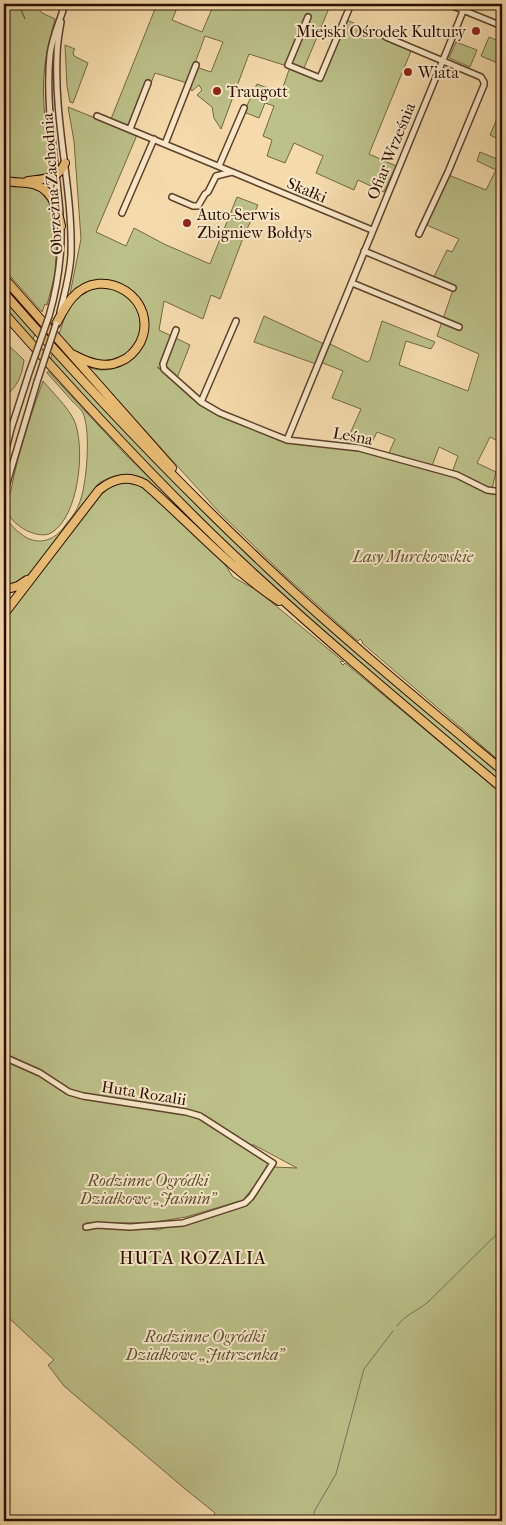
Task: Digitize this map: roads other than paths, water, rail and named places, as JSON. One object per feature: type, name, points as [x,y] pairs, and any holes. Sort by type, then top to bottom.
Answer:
[{"type":"highway","points":[[4,180],[14,183],[49,178],[62,169],[64,163]]},
{"type":"highway","points":[[21,182],[34,184],[47,192],[57,207],[61,226]]},
{"type":"highway","points":[[4,278],[219,522]]},
{"type":"highway","points":[[56,324],[66,304],[72,298],[87,286],[97,284],[109,284],[127,291],[136,300],[141,309],[144,328],[138,347],[124,360],[116,364],[90,363],[63,346]]},
{"type":"highway","points":[[4,293],[112,413],[219,522],[341,634],[502,770]]},
{"type":"highway","points":[[4,313],[135,457],[224,545],[303,618],[502,788]]},
{"type":"highway","points":[[4,614],[99,490],[112,481],[132,478],[145,484],[197,534],[261,589],[303,618]]},
{"type":"highway","points":[[4,590],[25,582],[39,569]]},
{"type":"street","name":"Obrzeżna Zachodnia","points":[[4,457],[11,429],[49,316],[60,269],[61,226],[49,84],[52,41],[66,4]]},
{"type":"street","points":[[308,17],[288,65],[320,78],[351,4]]},
{"type":"street","points":[[448,4],[502,26]]},
{"type":"street","name":"Ofiar Września","points":[[287,440],[466,4]]},
{"type":"street","name":"Obrzeżna Zachodnia","points":[[4,494],[67,286],[71,254],[57,91],[56,56],[62,14]]},
{"type":"street","points":[[386,37],[481,77],[484,82],[448,172],[420,234]]},
{"type":"street","points":[[165,144],[196,65]]},
{"type":"street","points":[[130,129],[148,84]]},
{"type":"street","points":[[219,166],[244,108]]},
{"type":"street","name":"Skałki","points":[[97,116],[372,230]]},
{"type":"street","points":[[122,214],[154,139]]},
{"type":"street","points":[[172,197],[193,206],[198,206],[216,176],[232,172]]},
{"type":"street","points":[[364,251],[453,288]]},
{"type":"street","points":[[352,283],[459,327]]},
{"type":"street","points":[[201,402],[236,321]]},
{"type":"street","name":"Leśna","points":[[176,330],[163,364],[164,369],[201,402],[220,413],[287,440],[359,448],[457,475],[487,490],[502,492]]},
{"type":"street","name":"Huta Rozalii","points":[[4,1057],[40,1073],[69,1092],[200,1116],[273,1163],[257,1189],[245,1203],[182,1223],[130,1227],[97,1225],[86,1227]]},
{"type":"waterway","points":[[397,1326],[407,1316],[428,1302],[502,1229]]},
{"type":"waterway","points":[[312,1521],[315,1510],[336,1474],[364,1369],[393,1331]]},
{"type":"place","name":"Miejski Ośrodek Kultury","points":[[476,31]]},
{"type":"place","name":"Wiata","points":[[408,72]]},
{"type":"place","name":"Traugott","points":[[217,91]]},
{"type":"place","name":"Auto-Serwis Zbigniew Bołdys","points":[[187,223]]},
{"type":"district","name":"HUTA ROZALIA","points":[[193,1258]]},
{"type":"park label","name":"Lasy Murckowskie","points":[[413,556]]},
{"type":"park label","name":"Rodzinne Ogródki Działkowe „Jaśmin”","points":[[148,1189]]},
{"type":"park label","name":"Rodzinne Ogródki Działkowe „Jutrzenka”","points":[[205,1345]]}]
